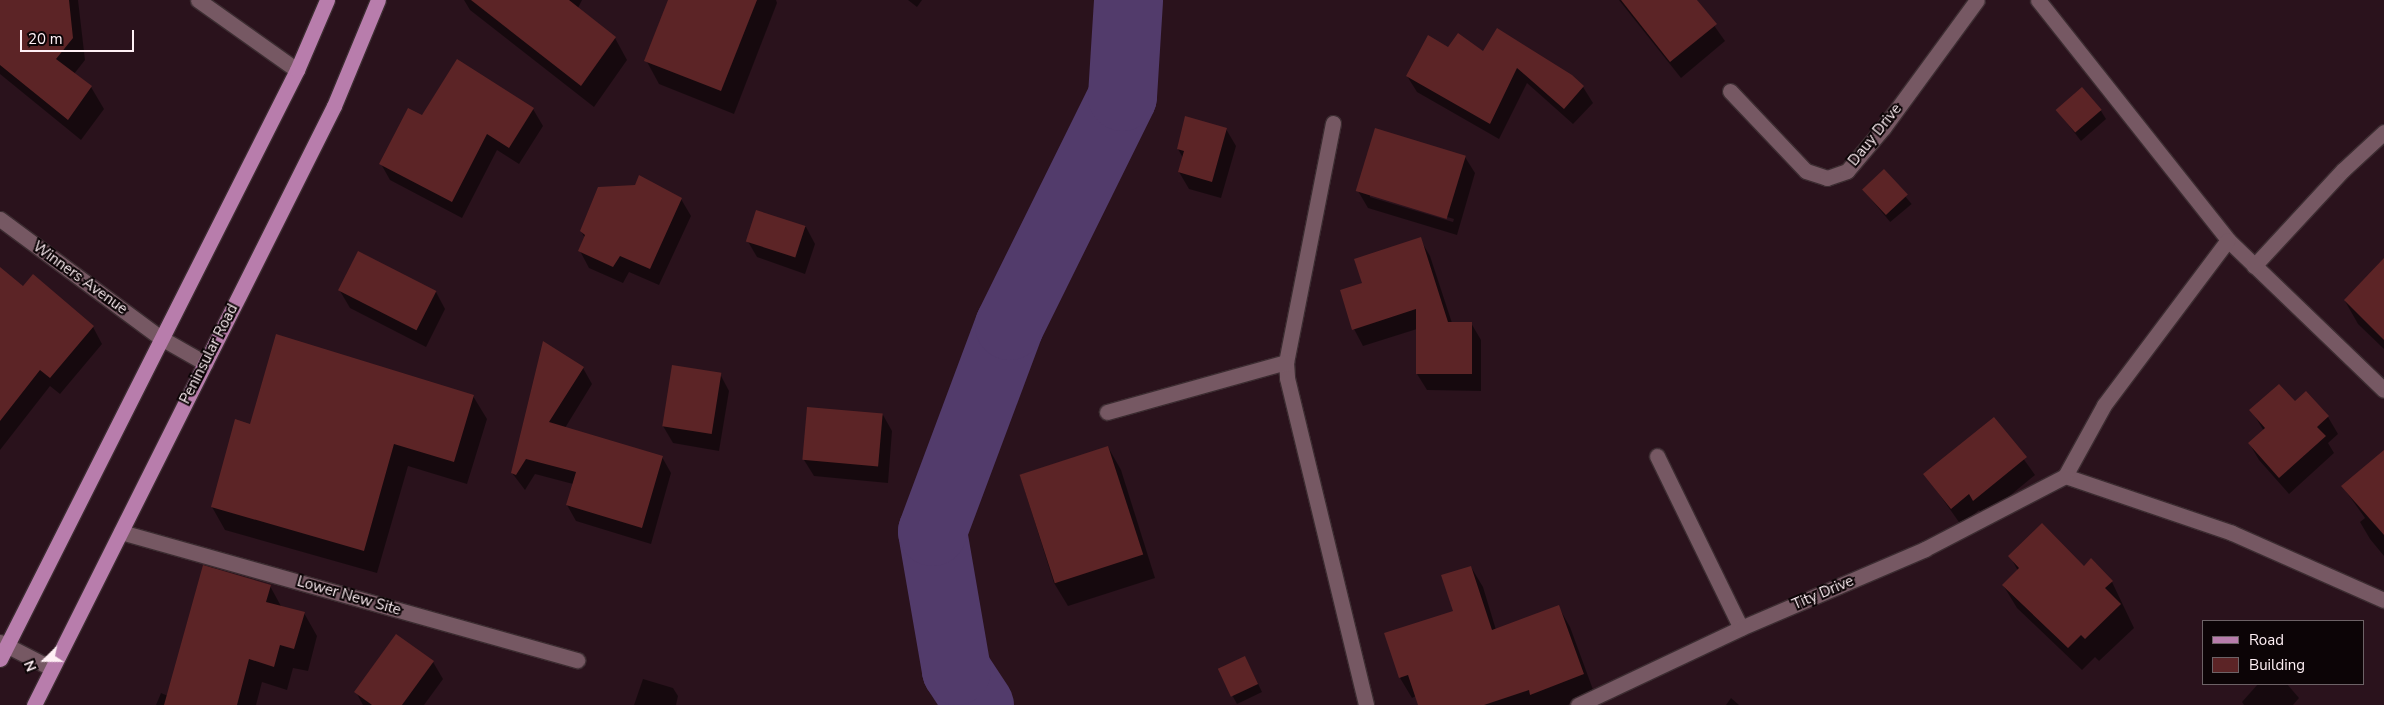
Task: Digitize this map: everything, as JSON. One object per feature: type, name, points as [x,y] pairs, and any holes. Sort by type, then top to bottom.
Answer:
[{"type":"main road","points":[[2,649],[297,70],[327,0]]},
{"type":"main road","name":"Peninsular Road","points":[[34,705],[334,106],[378,0]]},
{"type":"street","points":[[198,0],[297,70]]},
{"type":"street","name":"Dauy Drive","points":[[1730,91],[1806,171],[1827,178],[1847,171],[1878,134],[1976,0]]},
{"type":"street","points":[[2038,0],[2228,240],[2384,390]]},
{"type":"street","points":[[1333,123],[1286,362],[1286,378],[1366,705]]},
{"type":"street","points":[[2254,266],[2343,170],[2384,132]]},
{"type":"street","name":"Winners Avenue","points":[[0,219],[161,338],[205,363]]},
{"type":"street","points":[[2228,240],[2104,405],[2065,476],[2232,533],[2384,600]]},
{"type":"street","points":[[1108,412],[1286,362]]},
{"type":"street","points":[[1657,456],[1741,628]]},
{"type":"street","name":"Tity Drive","points":[[1578,705],[1741,628],[1925,549],[2065,476]]},
{"type":"street","name":"Lower New Site","points":[[121,532],[577,660]]},
{"type":"street","points":[[2,649],[51,668]]},
{"type":"building","points":[[0,0],[69,0],[73,38],[56,59],[92,86],[68,120],[0,65]]},
{"type":"building","points":[[471,0],[569,0],[616,37],[581,86]]},
{"type":"building","points":[[668,0],[757,0],[721,91],[644,61]]},
{"type":"building","points":[[1621,0],[1697,0],[1717,24],[1670,62]]},
{"type":"building","points":[[1497,28],[1572,75],[1584,86],[1564,109],[1517,68],[1490,124],[1406,76],[1428,35],[1448,47],[1458,33],[1483,51]]},
{"type":"building","points":[[457,59],[534,108],[509,148],[487,134],[452,202],[379,164],[408,108],[422,115]]},
{"type":"building","points":[[2082,87],[2102,110],[2075,133],[2056,110]]},
{"type":"building","points":[[1185,116],[1227,128],[1212,182],[1178,172],[1184,151],[1177,149]]},
{"type":"building","points":[[1375,128],[1466,156],[1447,219],[1356,191]]},
{"type":"building","points":[[1884,169],[1908,195],[1886,215],[1862,189]]},
{"type":"building","points":[[639,175],[682,198],[650,269],[620,256],[613,267],[578,251],[585,235],[580,231],[598,187],[635,185]]},
{"type":"building","points":[[756,210],[805,226],[795,257],[746,241]]},
{"type":"building","points":[[1421,237],[1448,322],[1472,322],[1472,374],[1416,374],[1416,309],[1352,330],[1340,290],[1362,283],[1354,259]]},
{"type":"building","points":[[358,251],[436,291],[416,330],[338,290]]},
{"type":"building","points":[[2384,258],[2384,340],[2344,300]]},
{"type":"building","points":[[0,267],[23,286],[33,274],[94,326],[50,378],[40,370],[0,421]]},
{"type":"building","points":[[276,334],[474,395],[454,462],[394,444],[364,551],[211,507],[235,419],[250,424]]},
{"type":"building","points":[[543,341],[584,367],[549,422],[663,456],[642,528],[566,505],[576,472],[526,459],[516,475],[511,473]]},
{"type":"building","points":[[672,365],[721,373],[712,434],[662,426]]},
{"type":"building","points":[[2279,384],[2295,401],[2306,391],[2329,416],[2317,427],[2326,436],[2279,478],[2248,443],[2265,428],[2249,410]]},
{"type":"building","points":[[807,407],[883,414],[878,466],[802,460]]},
{"type":"building","points":[[1994,417],[2027,457],[1973,501],[1969,494],[1951,509],[1923,474]]},
{"type":"building","points":[[1108,446],[1143,554],[1055,583],[1020,475]]},
{"type":"building","points":[[2384,450],[2384,535],[2341,486]]},
{"type":"building","points":[[2042,523],[2084,566],[2091,558],[2113,581],[2105,588],[2121,604],[2085,639],[2081,635],[2068,648],[2002,585],[2019,568],[2008,556]]},
{"type":"building","points":[[203,565],[271,585],[266,602],[305,612],[294,649],[280,645],[274,667],[249,659],[237,705],[164,705]]},
{"type":"building","points":[[1471,566],[1492,630],[1559,605],[1584,674],[1530,695],[1529,690],[1484,705],[1418,705],[1408,675],[1399,678],[1384,633],[1453,611],[1441,575]]},
{"type":"building","points":[[396,634],[434,661],[402,705],[372,705],[354,692]]},
{"type":"building","points":[[1245,656],[1258,684],[1231,697],[1218,669]]},
{"type":"waterway","points":[[979,705],[956,670],[932,531],[1009,325],[1122,96],[1128,0]]}]
